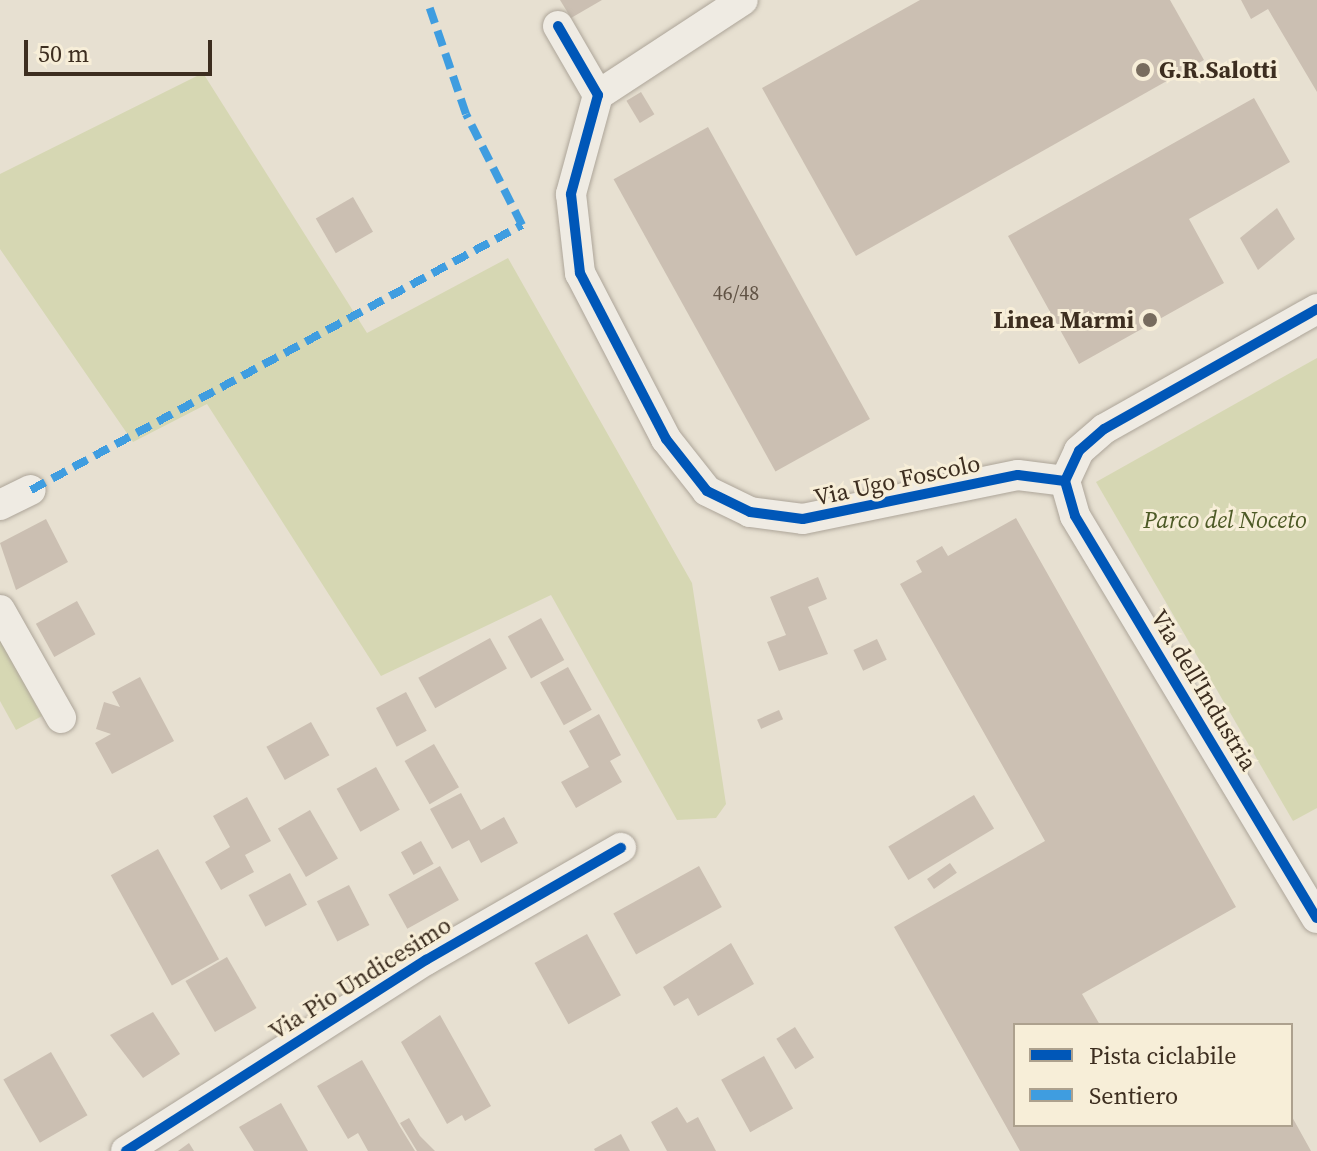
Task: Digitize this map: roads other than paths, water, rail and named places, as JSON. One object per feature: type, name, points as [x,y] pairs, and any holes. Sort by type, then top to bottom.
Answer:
[{"type":"street","points":[[558,26],[598,95],[743,0]]},
{"type":"street","name":"Via Ugo Foscolo","points":[[598,95],[573,174],[575,255],[621,360],[681,462],[707,491],[750,512],[807,519],[1018,475],[1065,481]]},
{"type":"street","points":[[1065,481],[1079,451],[1104,429],[1317,309]]},
{"type":"street","name":"Via dell'Industria","points":[[1065,481],[1075,516],[1317,918]]},
{"type":"street","points":[[0,505],[31,490]]},
{"type":"street","points":[[0,610],[61,718]]},
{"type":"street","name":"Via Pio Undicesimo","points":[[126,1151],[404,973],[621,848]]},
{"type":"place","name":"G.R.Salotti","points":[[1143,70]]},
{"type":"place","name":"Linea Marmi","points":[[1150,320]]},
{"type":"park label","name":"Parco del Noceto","points":[[1225,520]]}]
